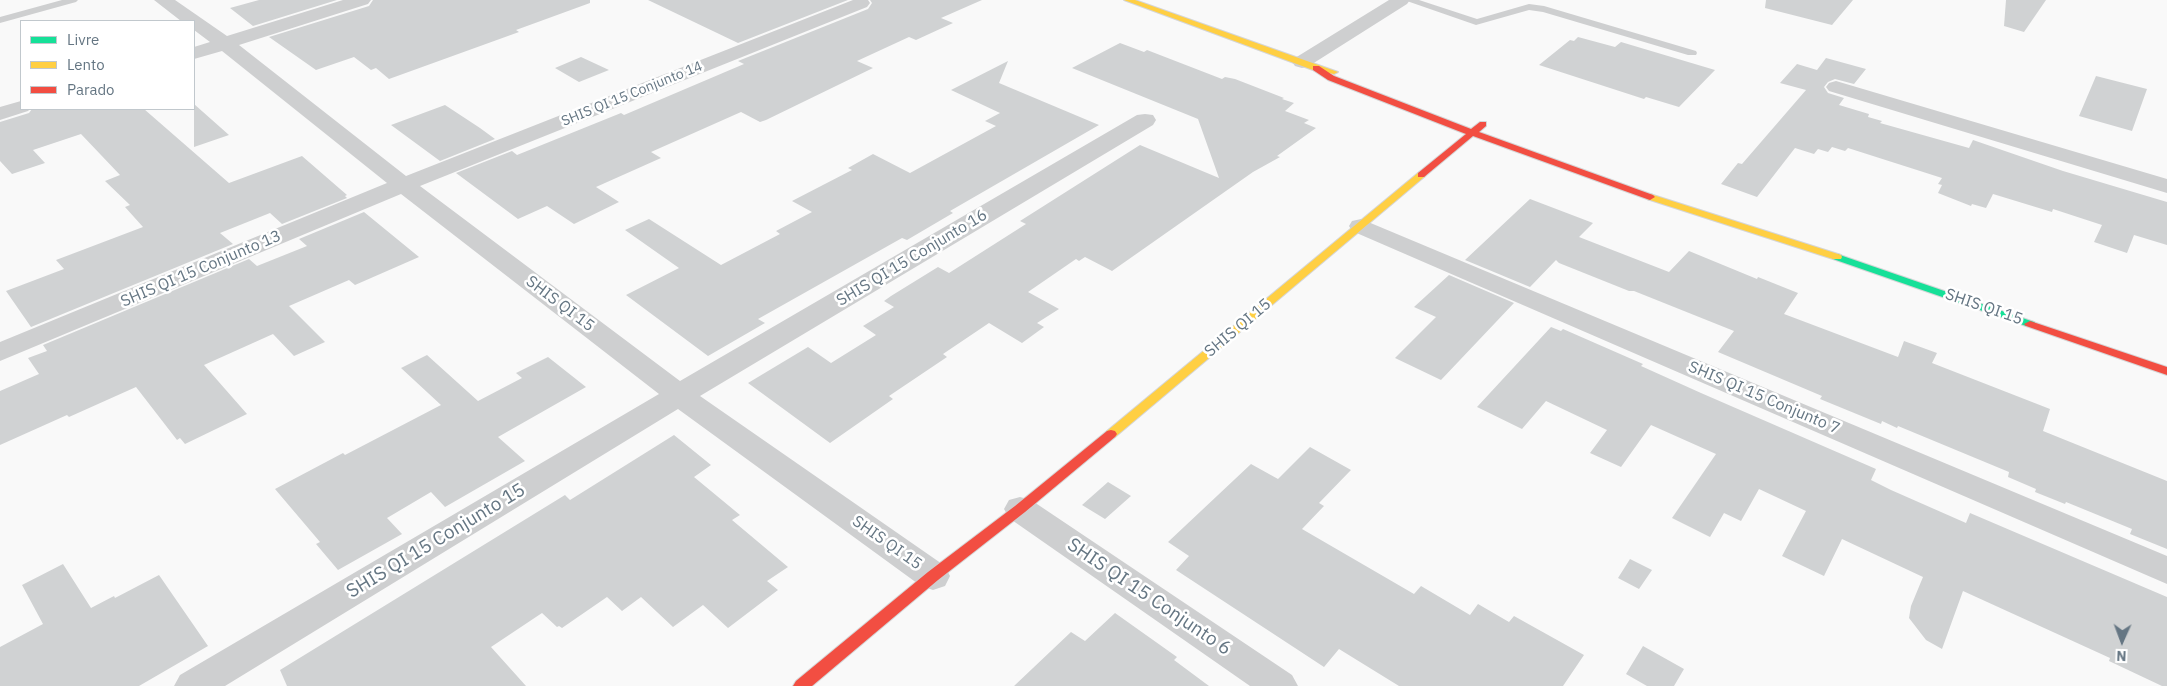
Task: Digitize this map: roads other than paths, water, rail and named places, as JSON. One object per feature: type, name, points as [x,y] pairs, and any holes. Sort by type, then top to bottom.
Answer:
[{"type":"street","name":"SHIS QI 15","points":[[163,0],[190,20]]},
{"type":"street","points":[[195,53],[362,0]]},
{"type":"street","name":"SHIS QI 15","points":[[1128,0],[1309,65],[1340,73],[1419,101]]},
{"type":"street","points":[[1309,65],[1396,1]]},
{"type":"street","name":"SHIS QI 15 Conjunto 14","points":[[403,185],[861,3]]},
{"type":"street","name":"SHIS QI 15","points":[[195,23],[224,43],[403,185],[679,395],[933,576]]},
{"type":"street","name":"SHIS QI 15","points":[[1309,65],[1331,78],[1472,134],[1632,192],[1800,244],[2167,371]]},
{"type":"street","points":[[1836,87],[2167,186]]},
{"type":"street","points":[[0,114],[20,107]]},
{"type":"street","name":"SHIS QI 15 Conjunto 16","points":[[679,395],[1145,120]]},
{"type":"street","name":"SHIS QI 15","points":[[801,686],[933,576],[1020,508],[1483,124]]},
{"type":"street","name":"SHIS QI 15 Conjunto 13","points":[[0,352],[403,185]]},
{"type":"street","name":"SHIS QI 15","points":[[1672,192],[1800,244]]},
{"type":"street","name":"SHIS QI 15 Conjunto 7","points":[[1361,226],[2167,571]]},
{"type":"street","name":"SHIS QI 15 Conjunto 15","points":[[193,686],[679,395]]},
{"type":"street","name":"SHIS QI 15 Conjunto 6","points":[[1020,508],[1279,686]]},
{"type":"lane","points":[[0,20],[74,0]]},
{"type":"lane","points":[[1396,1],[1476,22],[1482,22],[1529,7],[1544,9],[1692,53]]}]
